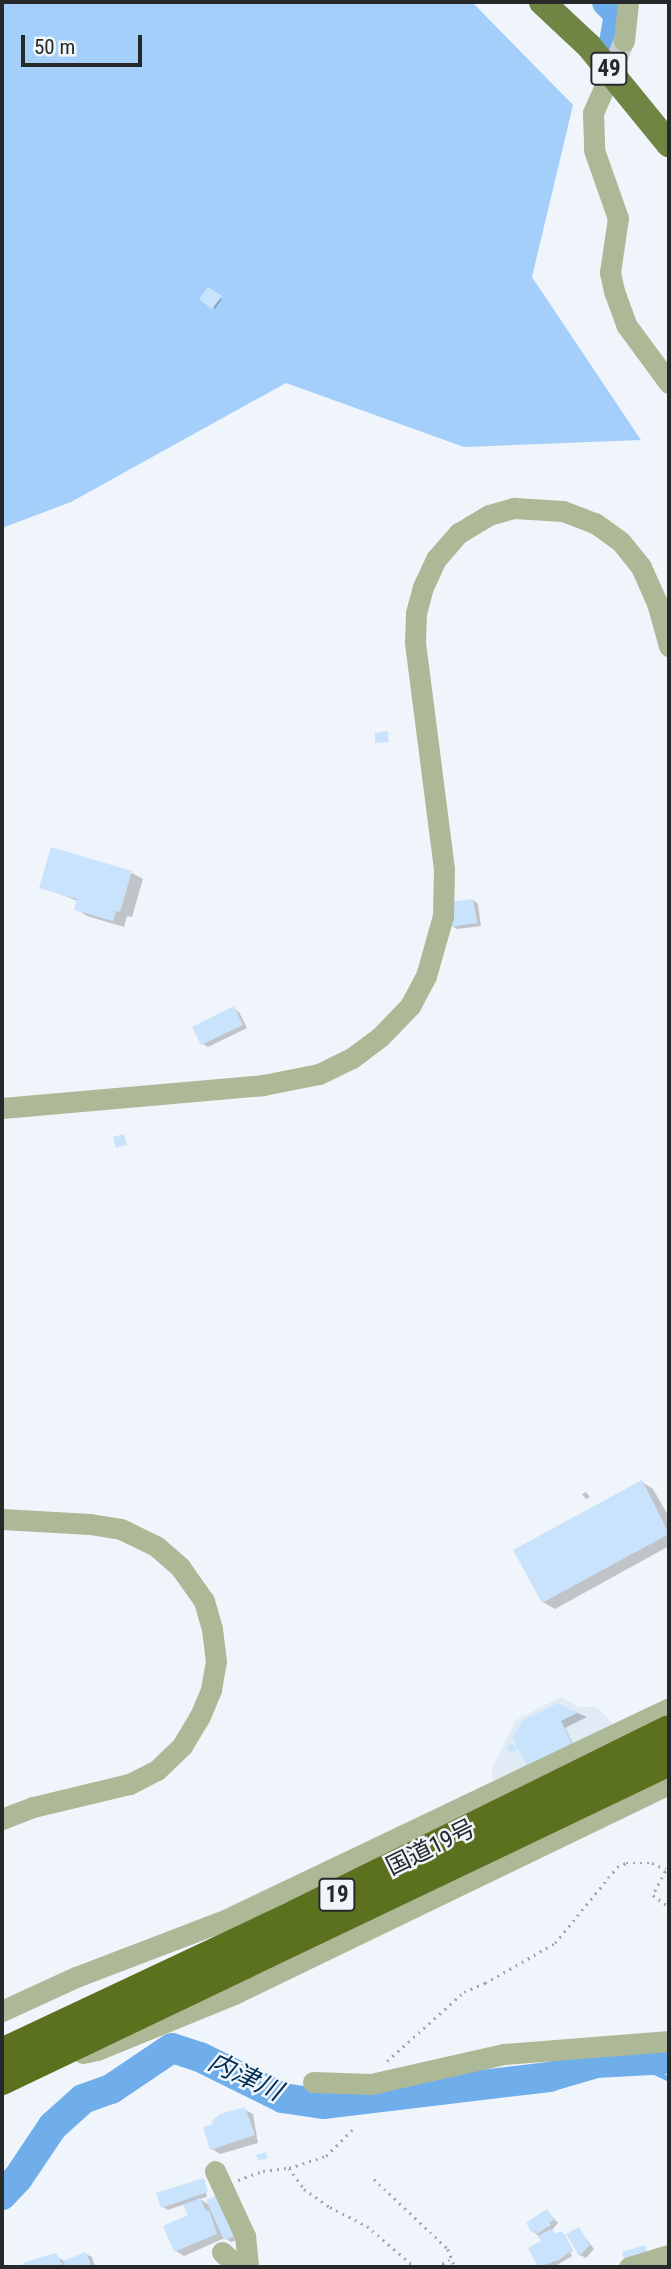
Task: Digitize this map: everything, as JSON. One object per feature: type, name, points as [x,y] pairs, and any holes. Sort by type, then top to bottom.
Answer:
[{"type":"highway","name":"国道19号","points":[[2,2053],[295,1915],[669,1730]]},
{"type":"highway","name":"国道19号","points":[[2,2080],[669,1761]]},
{"type":"main road","name":"49","points":[[542,2],[589,46],[669,144]]},
{"type":"street","points":[[624,41],[628,2]]},
{"type":"street","points":[[604,88],[593,113],[594,150],[618,218],[611,272],[614,291],[627,326],[669,383]]},
{"type":"street","points":[[2,1108],[263,1086],[319,1074],[352,1058],[381,1036],[410,1006],[426,976],[443,916],[444,869],[415,642],[416,613],[423,587],[436,559],[459,533],[489,515],[514,508],[563,511],[595,523],[621,542],[640,567],[657,603],[669,646]]},
{"type":"street","points":[[2,1519],[90,1524],[121,1529],[156,1546],[180,1567],[204,1601],[212,1629],[216,1661],[211,1690],[200,1716],[182,1746],[157,1770],[129,1784],[33,1807],[2,1819]]},
{"type":"street","points":[[2,2011],[76,1977],[225,1920],[669,1708]]},
{"type":"street","points":[[41,2061],[97,2050],[234,1994],[669,1784]]},
{"type":"street","points":[[313,2082],[370,2084],[504,2054],[669,2041]]},
{"type":"street","points":[[218,2179],[245,2236],[248,2267]]},
{"type":"street","points":[[222,2252],[238,2267]]},
{"type":"street","points":[[629,2267],[669,2255]]},
{"type":"path","points":[[370,2084],[384,2063],[464,1992],[555,1943],[608,1882],[617,1867],[626,1863],[652,1863],[668,1867],[653,1895],[669,1907]]},
{"type":"path","points":[[218,2179],[289,2168],[326,2156],[352,2130]]},
{"type":"path","points":[[289,2168],[304,2189],[330,2207],[367,2226],[415,2267]]},
{"type":"path","points":[[374,2179],[448,2249],[455,2267]]},
{"type":"path","points":[[436,2267],[450,2259]]},
{"type":"shaded area","points":[[2,2],[472,2],[573,105],[532,277],[641,440],[464,447],[286,383],[71,502],[2,528]]},
{"type":"shaded area","points":[[561,1697],[578,1707],[597,1707],[617,1728],[493,1790],[492,1769],[516,1720]]},
{"type":"building","points":[[208,287],[222,296],[212,309],[199,299]]},
{"type":"building","points":[[388,731],[389,742],[375,743],[375,733]]},
{"type":"building","points":[[51,847],[132,871],[120,912],[116,911],[113,921],[74,910],[77,899],[39,888]]},
{"type":"building","points":[[473,899],[477,923],[450,927],[447,902]]},
{"type":"building","points":[[234,1006],[243,1025],[201,1045],[192,1027]]},
{"type":"building","points":[[124,1134],[127,1145],[116,1148],[113,1137]]},
{"type":"building","points":[[642,1480],[669,1534],[542,1603],[513,1550]]},
{"type":"building","points":[[558,1703],[577,1713],[561,1721],[572,1744],[527,1766],[512,1737],[524,1720]]},
{"type":"building","points":[[510,1743],[517,1747],[514,1753],[507,1749]]},
{"type":"building","points":[[245,2107],[255,2135],[210,2150],[203,2127],[213,2124],[212,2121],[220,2114]]},
{"type":"building","points":[[266,2152],[268,2158],[258,2161],[256,2155]]},
{"type":"building","points":[[203,2178],[208,2192],[161,2208],[156,2193]]},
{"type":"building","points":[[220,2194],[238,2235],[224,2240],[206,2200]]},
{"type":"building","points":[[200,2198],[206,2211],[209,2210],[217,2234],[174,2252],[163,2226],[188,2215],[183,2205]]},
{"type":"building","points":[[547,2209],[554,2220],[549,2223],[551,2225],[537,2234],[536,2231],[532,2233],[526,2223]]},
{"type":"building","points":[[579,2227],[590,2245],[579,2256],[566,2234]]},
{"type":"building","points":[[551,2229],[554,2234],[562,2231],[572,2250],[559,2260],[538,2267],[528,2248],[541,2241],[538,2236]]},
{"type":"building","points":[[645,2245],[648,2256],[625,2263],[622,2252]]},
{"type":"building","points":[[86,2252],[92,2267],[66,2267],[63,2261]]},
{"type":"building","points":[[56,2253],[64,2267],[20,2267],[25,2262]]},
{"type":"waterway","points":[[607,2],[619,14],[614,43]]},
{"type":"waterway","name":"内津川","points":[[2,2195],[18,2178],[53,2126],[83,2099],[111,2089],[172,2048],[200,2057],[283,2098],[323,2104],[549,2077],[596,2063],[669,2059]]},
{"type":"waterway","points":[[631,2061],[669,2079]]},
{"type":"tunnel","points":[[605,86],[624,41]]}]
